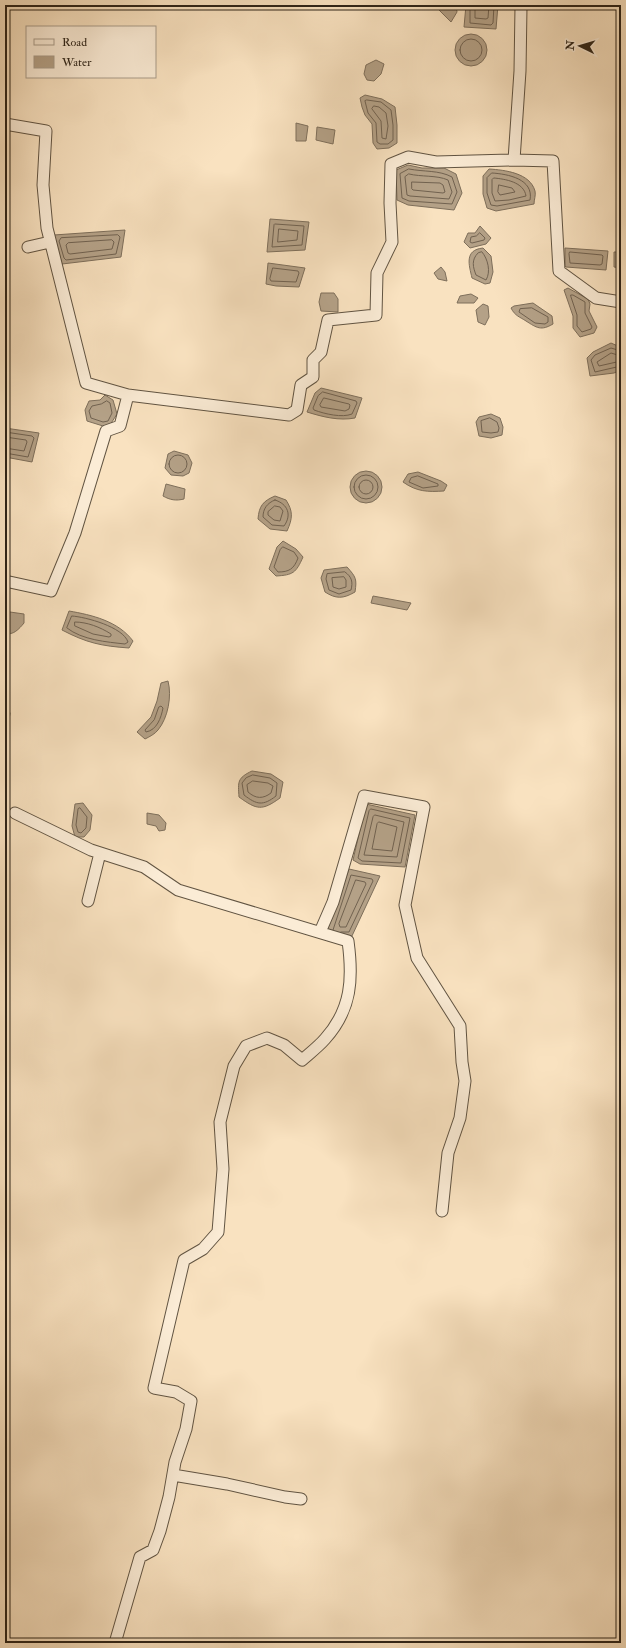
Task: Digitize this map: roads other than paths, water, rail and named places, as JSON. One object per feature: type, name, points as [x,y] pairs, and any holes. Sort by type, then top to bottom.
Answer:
[{"type":"street","points":[[514,160],[520,71],[521,8],[519,5]]},
{"type":"street","points":[[5,124],[46,131],[43,185],[47,228],[86,383],[128,396],[289,415],[297,410],[301,385],[313,377],[313,360],[321,352],[328,320],[376,315],[377,273],[392,242],[390,203],[391,164],[408,157],[436,162],[514,160],[553,161],[559,271],[596,298],[621,302]]},
{"type":"street","points":[[28,247],[50,242]]},
{"type":"street","points":[[5,581],[51,591],[75,533],[106,431],[120,426],[128,396]]},
{"type":"street","points":[[320,932],[333,902],[364,796],[424,807],[405,906],[417,958],[460,1026],[462,1062],[465,1081],[460,1118],[448,1153],[442,1211]]},
{"type":"street","points":[[15,813],[91,850],[144,867],[178,890],[348,941],[352,966],[347,1001],[342,1013],[326,1039],[302,1060],[284,1045],[267,1038],[246,1046],[234,1066],[220,1122],[223,1169],[218,1232],[203,1249],[184,1260],[154,1388],[176,1392],[191,1400],[186,1429],[175,1462],[160,1531],[154,1550],[140,1557],[131,1582],[115,1643]]},
{"type":"street","points":[[88,901],[100,853]]},
{"type":"street","points":[[173,1475],[301,1499]]},
{"type":"water","points":[[456,5],[457,12],[451,22],[435,6]]},
{"type":"water","points":[[466,5],[498,5],[496,29],[464,27]]},
{"type":"water","points":[[471,34],[482,39],[487,50],[482,61],[471,66],[460,61],[455,50],[460,39]]},
{"type":"water","points":[[376,60],[384,64],[381,74],[374,81],[367,80],[364,74],[366,65]]},
{"type":"water","points":[[365,95],[382,99],[395,107],[397,143],[389,148],[377,149],[373,143],[372,124],[365,115],[360,98]]},
{"type":"water","points":[[296,123],[308,126],[306,141],[296,141]]},
{"type":"water","points":[[317,127],[335,130],[333,144],[316,140]]},
{"type":"water","points":[[408,165],[422,168],[444,168],[456,174],[462,193],[454,210],[408,205],[397,200],[396,170]]},
{"type":"water","points":[[489,169],[502,170],[522,176],[528,180],[535,191],[534,204],[496,211],[487,208],[483,194],[483,176]]},
{"type":"water","points":[[270,219],[309,222],[305,250],[267,252]]},
{"type":"water","points":[[480,226],[491,238],[486,244],[470,248],[464,242],[468,233],[475,233]]},
{"type":"water","points":[[125,230],[121,257],[62,264],[54,235]]},
{"type":"water","points":[[483,248],[491,256],[493,272],[490,283],[485,284],[472,278],[469,263],[470,255],[477,249]]},
{"type":"water","points":[[565,248],[608,251],[606,270],[566,267]]},
{"type":"water","points":[[614,252],[621,252],[621,268],[614,267]]},
{"type":"water","points":[[268,263],[305,268],[299,287],[266,284]]},
{"type":"water","points":[[441,267],[445,272],[447,281],[438,279],[434,273]]},
{"type":"water","points":[[568,288],[588,299],[590,304],[589,311],[597,327],[594,333],[580,337],[573,328],[573,316],[564,290]]},
{"type":"water","points":[[321,293],[334,293],[338,299],[338,312],[321,311],[319,302]]},
{"type":"water","points":[[471,294],[478,298],[474,303],[457,303],[460,296]]},
{"type":"water","points":[[533,303],[552,316],[553,324],[542,328],[536,327],[514,313],[511,308],[514,306]]},
{"type":"water","points":[[483,304],[488,306],[489,317],[485,325],[478,322],[476,310]]},
{"type":"water","points":[[611,343],[620,347],[621,370],[614,373],[590,376],[587,358],[593,352]]},
{"type":"water","points":[[321,388],[362,398],[355,418],[331,418],[307,412],[315,393]]},
{"type":"water","points":[[105,395],[113,400],[117,414],[110,425],[103,426],[87,421],[85,410],[89,401],[100,400]]},
{"type":"water","points":[[491,414],[500,418],[503,427],[502,435],[491,438],[479,436],[476,422],[479,417]]},
{"type":"water","points":[[5,428],[39,433],[32,462],[5,457]]},
{"type":"water","points":[[174,451],[188,455],[192,463],[189,473],[183,476],[171,475],[165,468],[168,454]]},
{"type":"water","points":[[363,471],[369,471],[379,478],[382,487],[381,493],[375,500],[369,503],[363,503],[353,496],[350,490],[350,484],[357,474]]},
{"type":"water","points":[[418,472],[447,485],[444,491],[423,491],[413,488],[403,482],[408,474]]},
{"type":"water","points":[[166,484],[185,489],[184,499],[173,500],[163,496]]},
{"type":"water","points":[[275,496],[286,500],[290,508],[291,518],[287,531],[270,529],[258,519],[262,504]]},
{"type":"water","points":[[283,541],[296,549],[303,557],[296,570],[290,574],[276,576],[269,569],[277,547]]},
{"type":"water","points":[[347,567],[355,578],[355,592],[347,596],[336,597],[325,592],[321,578],[324,570]]},
{"type":"water","points":[[373,596],[411,603],[407,610],[371,603]]},
{"type":"water","points":[[69,611],[104,620],[120,628],[133,641],[129,648],[102,645],[87,641],[62,630]]},
{"type":"water","points":[[10,612],[24,614],[24,623],[16,631],[8,634],[5,633],[5,613]]},
{"type":"water","points":[[168,681],[170,693],[167,713],[157,731],[145,739],[137,732],[151,717],[157,701],[161,683]]},
{"type":"water","points":[[5,705],[10,713],[8,727],[5,731]]},
{"type":"water","points":[[252,771],[271,774],[283,782],[280,798],[269,805],[260,807],[250,804],[239,797],[238,788],[241,778]]},
{"type":"water","points":[[83,803],[92,815],[90,830],[84,837],[75,837],[72,826],[75,804]]},
{"type":"water","points":[[366,804],[415,815],[405,867],[360,864],[353,860]]},
{"type":"water","points":[[147,813],[159,815],[166,823],[165,830],[159,831],[156,826],[147,824]]},
{"type":"water","points":[[349,869],[380,876],[351,938],[327,931]]}]
